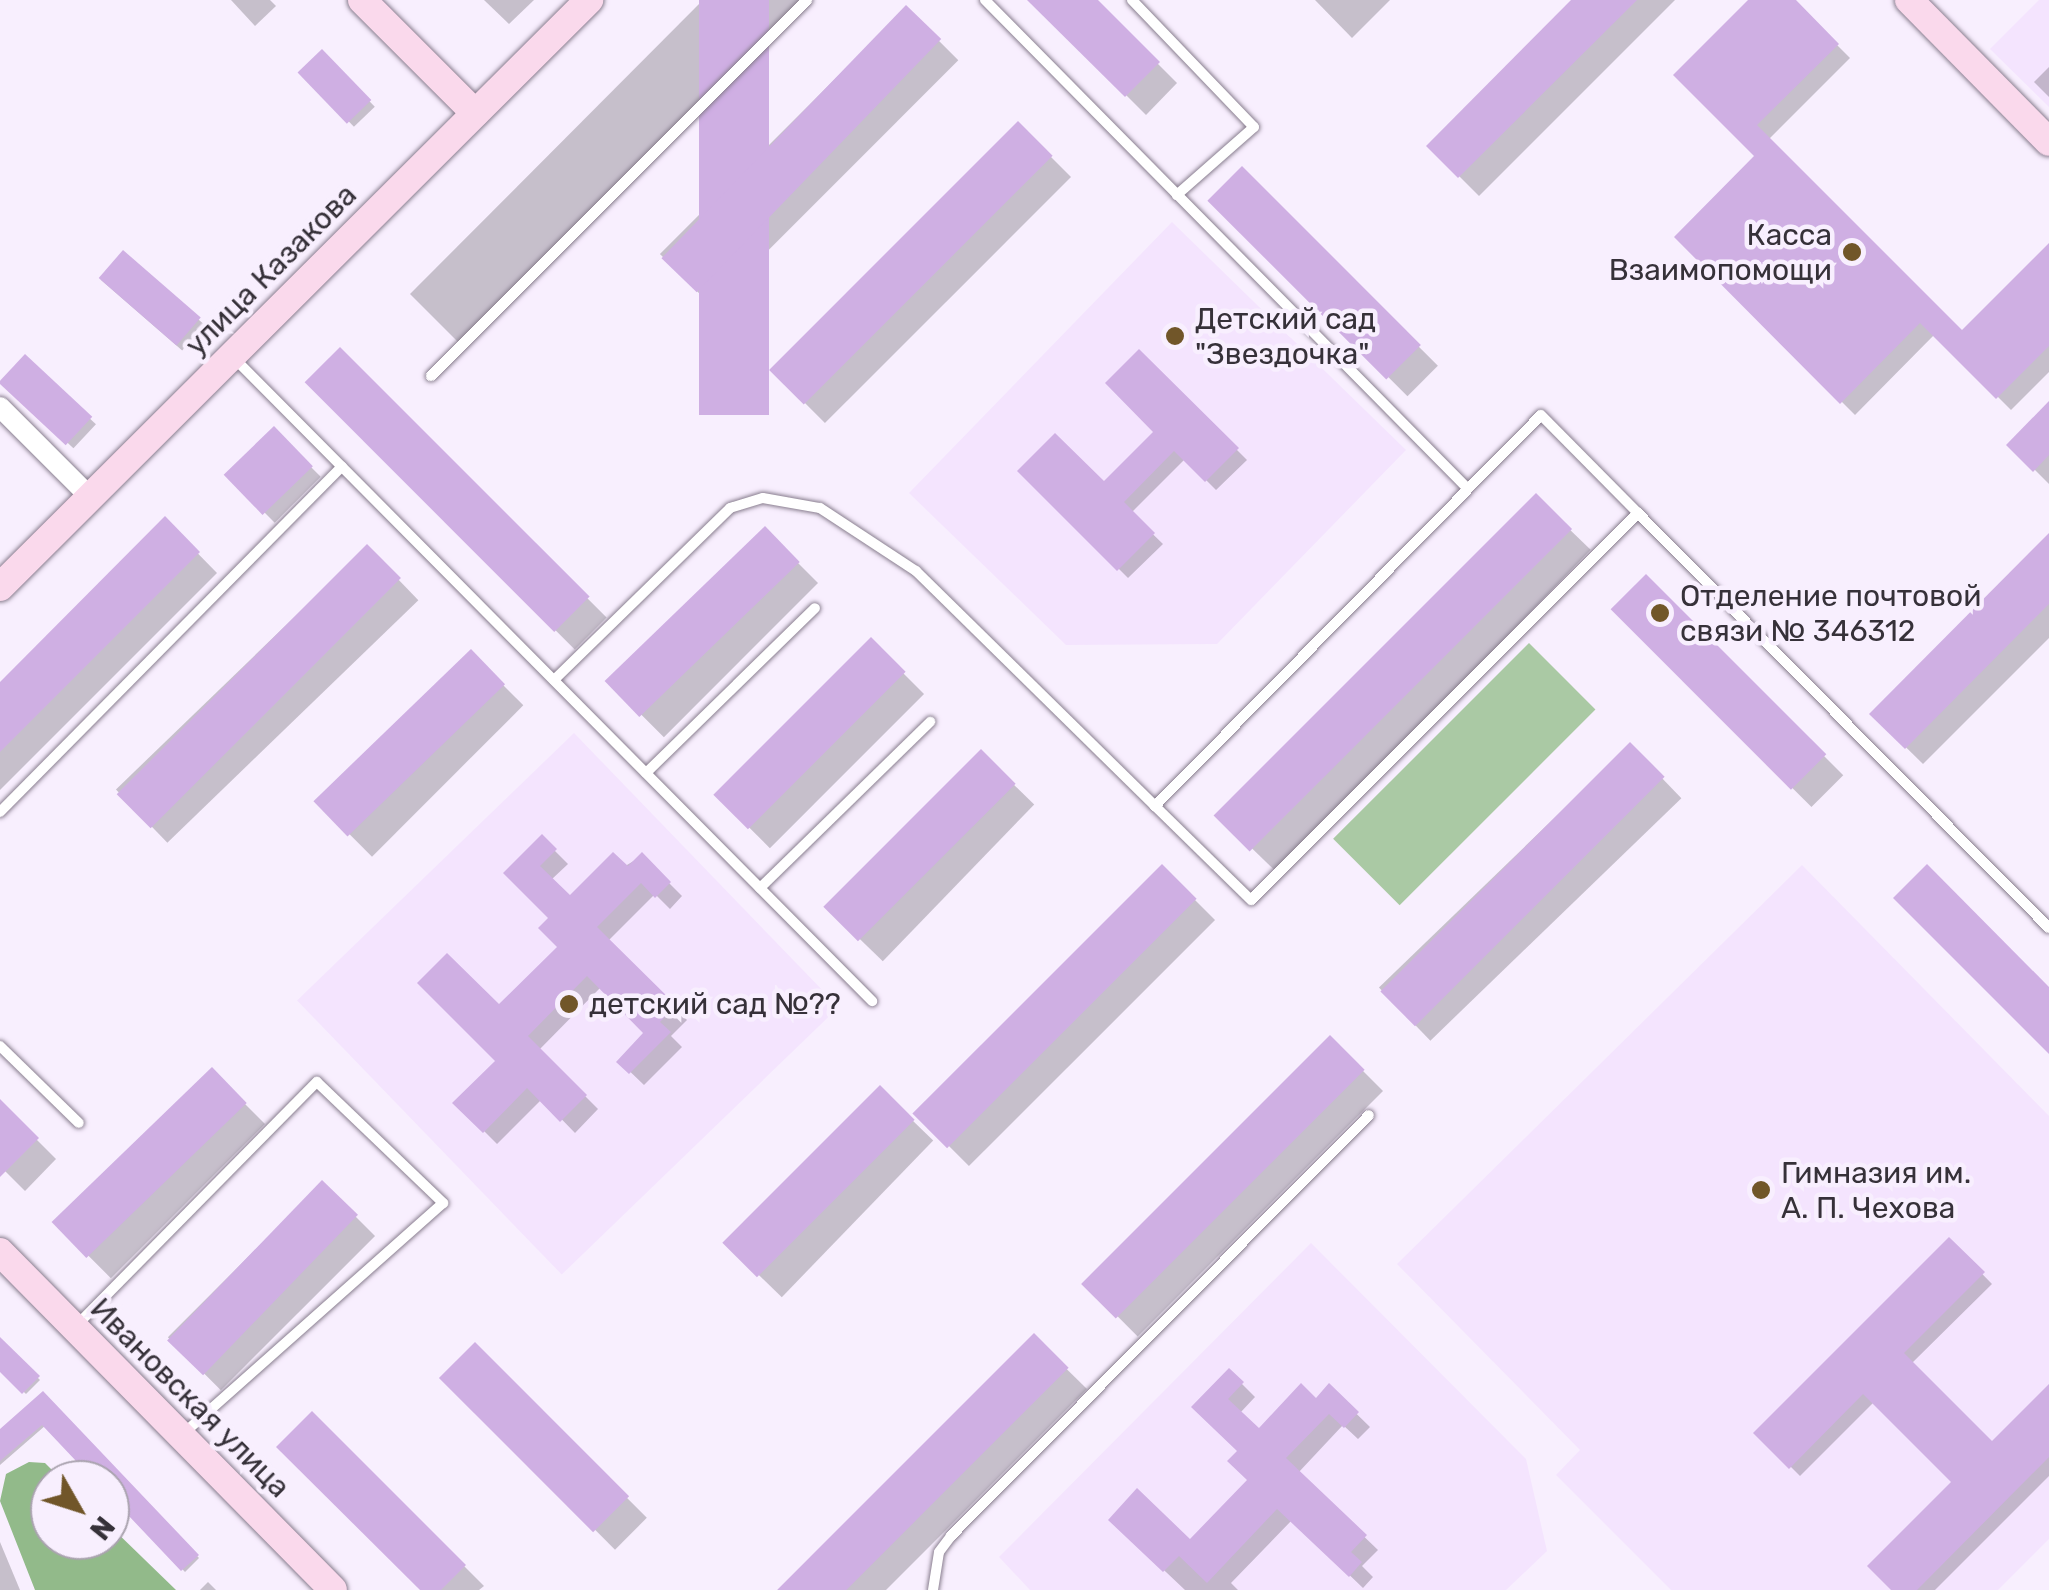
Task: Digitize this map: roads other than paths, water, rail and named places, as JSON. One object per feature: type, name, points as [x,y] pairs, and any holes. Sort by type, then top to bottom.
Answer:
[{"type":"street","name":"улица Казакова","points":[[0,586],[588,0]]},
{"type":"street","points":[[1908,0],[2049,142]]},
{"type":"street","points":[[373,4],[475,113]]},
{"type":"street","points":[[0,407],[90,497]]},
{"type":"street","name":"Ивановская улица","points":[[0,1252],[333,1590]]},
{"type":"lane","points":[[431,376],[807,0]]},
{"type":"lane","points":[[985,0],[1466,488]]},
{"type":"lane","points":[[1135,1],[1254,126],[1177,194]]},
{"type":"lane","points":[[232,356],[872,1001]]},
{"type":"lane","points":[[1156,806],[1541,415],[2049,928]]},
{"type":"lane","points":[[0,812],[342,466]]},
{"type":"lane","points":[[554,680],[730,508],[763,498],[820,508],[916,571],[1251,900],[1638,513]]},
{"type":"lane","points":[[646,773],[815,608]]},
{"type":"lane","points":[[760,888],[930,722]]},
{"type":"lane","points":[[0,1046],[79,1123]]},
{"type":"lane","points":[[74,1327],[317,1082],[443,1203],[206,1421],[181,1436]]},
{"type":"lane","points":[[933,1590],[939,1552],[951,1536],[1369,1115]]},
{"type":"place","name":"Касса Взаимопомощи","points":[[1852,252]]},
{"type":"place","name":"Детский сад \"Звездочка\"","points":[[1175,336]]},
{"type":"place","name":"Отделение почтовой связи № 346312","points":[[1660,613]]},
{"type":"place","name":"детский сад №??","points":[[569,1004]]},
{"type":"place","name":"Гимназия им. А. П. Чехова","points":[[1761,1190]]}]
